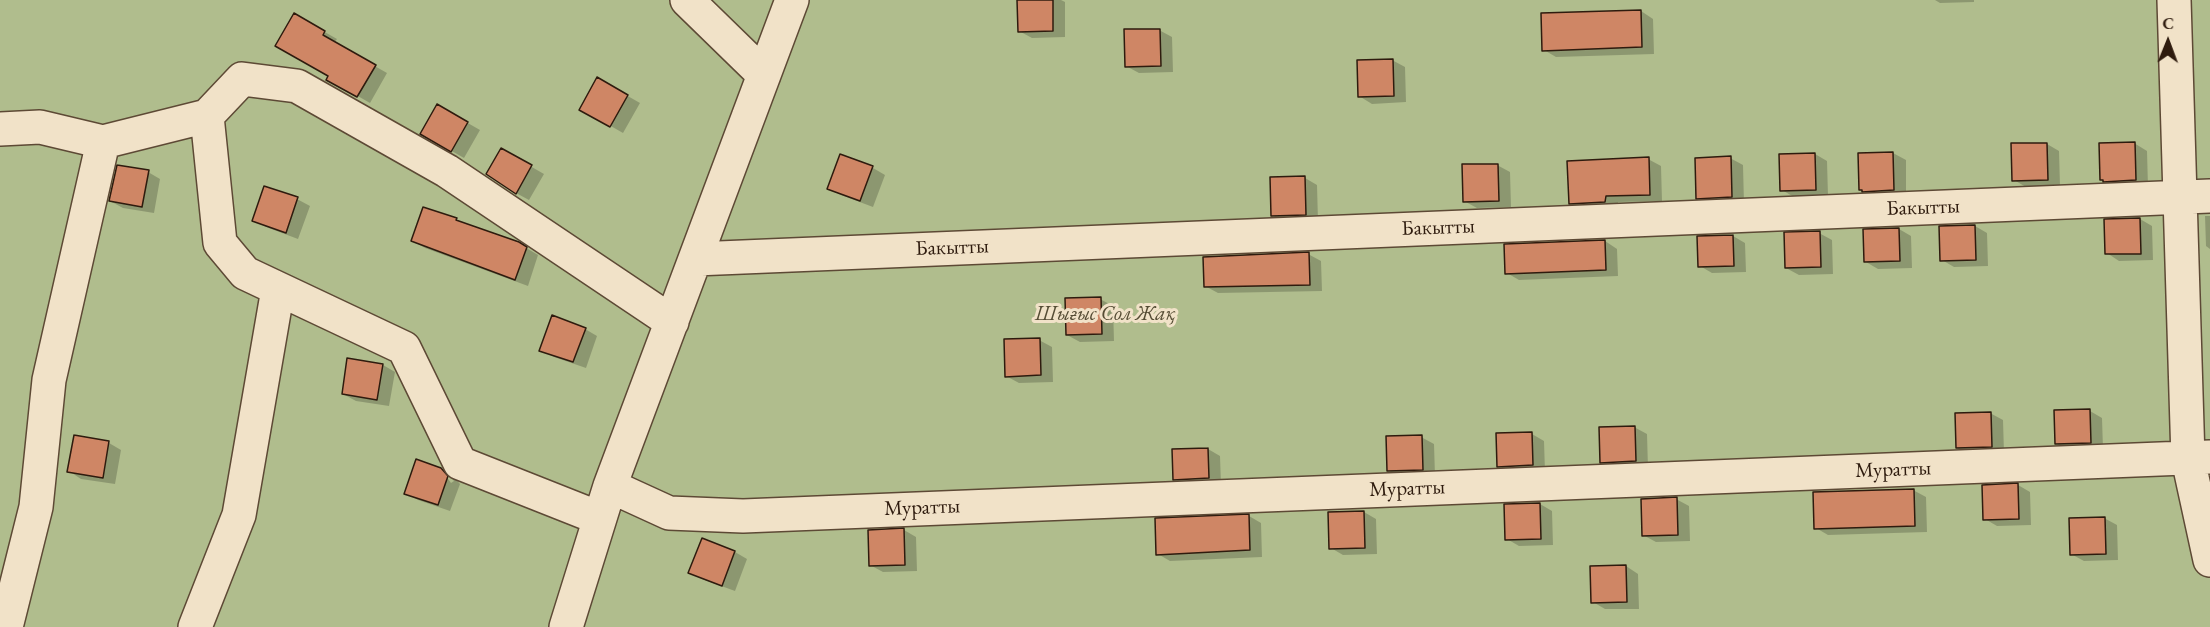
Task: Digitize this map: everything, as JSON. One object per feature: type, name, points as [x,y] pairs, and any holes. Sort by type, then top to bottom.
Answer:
[{"type":"street","points":[[687,0],[764,75]]},
{"type":"street","points":[[566,627],[610,486],[792,0]]},
{"type":"street","points":[[2174,0],[2195,196],[2199,458],[2210,560]]},
{"type":"street","points":[[0,129],[40,127],[103,142],[207,116],[242,80],[297,86],[447,171],[672,322]]},
{"type":"street","points":[[207,116],[220,243],[245,273],[404,348],[460,463],[599,518]]},
{"type":"street","points":[[6,627],[36,507],[49,380],[103,142]]},
{"type":"street","name":"Бакытты","points":[[695,259],[2195,196]]},
{"type":"street","points":[[195,627],[239,515],[278,289]]},
{"type":"street","name":"Муратты","points":[[610,486],[669,513],[743,516],[2199,458]]},
{"type":"green space","name":"Шығыс Сол Жақ","points":[[0,0],[2210,0],[2210,627],[0,627]]},
{"type":"building","points":[[1017,0],[1053,0],[1053,31],[1018,32]]},
{"type":"building","points":[[1641,10],[1642,47],[1542,51],[1541,13]]},
{"type":"building","points":[[294,13],[325,31],[323,35],[376,65],[357,97],[326,80],[328,76],[275,46]]},
{"type":"building","points":[[1124,29],[1160,29],[1161,66],[1125,67]]},
{"type":"building","points":[[1393,59],[1394,96],[1358,97],[1357,60]]},
{"type":"building","points":[[597,77],[628,95],[610,127],[579,110]]},
{"type":"building","points":[[437,104],[468,122],[451,152],[420,134]]},
{"type":"building","points":[[2135,142],[2136,180],[2103,182],[2100,180],[2099,143]]},
{"type":"building","points":[[2011,143],[2047,143],[2048,180],[2012,181]]},
{"type":"building","points":[[501,148],[532,165],[516,194],[486,174]]},
{"type":"building","points":[[1893,152],[1894,190],[1862,192],[1859,190],[1858,153]]},
{"type":"building","points":[[1815,153],[1816,190],[1780,191],[1779,154]]},
{"type":"building","points":[[840,154],[873,166],[860,201],[827,189]]},
{"type":"building","points":[[1731,156],[1732,197],[1696,199],[1695,158]]},
{"type":"building","points":[[1649,157],[1650,195],[1606,196],[1605,202],[1569,204],[1567,161]]},
{"type":"building","points":[[1462,164],[1498,164],[1499,201],[1463,202]]},
{"type":"building","points":[[117,165],[149,170],[142,207],[109,201]]},
{"type":"building","points":[[1305,176],[1306,215],[1271,216],[1270,177]]},
{"type":"building","points":[[264,186],[298,197],[286,233],[252,221]]},
{"type":"building","points":[[423,207],[457,218],[456,220],[519,242],[527,247],[515,280],[411,241]]},
{"type":"building","points":[[2140,218],[2141,254],[2105,254],[2104,219]]},
{"type":"building","points":[[1975,225],[1976,260],[1940,261],[1939,226]]},
{"type":"building","points":[[1899,228],[1900,261],[1864,262],[1863,229]]},
{"type":"building","points":[[1820,231],[1821,267],[1785,268],[1784,232]]},
{"type":"building","points":[[1733,235],[1734,266],[1698,267],[1697,236]]},
{"type":"building","points":[[1605,240],[1606,270],[1505,274],[1504,244]]},
{"type":"building","points":[[1309,252],[1310,285],[1204,287],[1203,257]]},
{"type":"building","points":[[1101,297],[1102,334],[1066,335],[1065,298]]},
{"type":"building","points":[[552,315],[586,328],[573,362],[539,351]]},
{"type":"building","points":[[1040,338],[1041,375],[1005,377],[1004,339]]},
{"type":"building","points":[[347,358],[383,364],[377,400],[342,394]]},
{"type":"building","points":[[2090,409],[2091,443],[2055,444],[2054,410]]},
{"type":"building","points":[[1991,412],[1992,447],[1956,448],[1955,413]]},
{"type":"building","points":[[1635,426],[1636,461],[1600,463],[1599,427]]},
{"type":"building","points":[[1532,432],[1533,465],[1497,467],[1496,433]]},
{"type":"building","points":[[74,435],[109,441],[103,478],[67,472]]},
{"type":"building","points":[[1422,435],[1423,470],[1387,471],[1386,436]]},
{"type":"building","points":[[1208,448],[1209,478],[1173,480],[1172,449]]},
{"type":"building","points":[[416,459],[441,468],[448,476],[438,505],[404,494]]},
{"type":"building","points":[[2018,483],[2019,519],[1983,520],[1982,485]]},
{"type":"building","points":[[1914,489],[1915,526],[1814,529],[1813,492]]},
{"type":"building","points":[[1677,497],[1678,535],[1642,536],[1641,499]]},
{"type":"building","points":[[1540,503],[1541,539],[1505,540],[1504,504]]},
{"type":"building","points":[[1364,511],[1365,548],[1329,549],[1328,512]]},
{"type":"building","points":[[1249,514],[1250,550],[1156,555],[1155,518]]},
{"type":"building","points":[[2105,517],[2106,554],[2070,555],[2069,518]]},
{"type":"building","points":[[904,528],[905,565],[869,566],[868,530]]},
{"type":"building","points":[[702,538],[735,551],[722,586],[688,573]]},
{"type":"building","points":[[1626,565],[1627,602],[1591,603],[1590,566]]}]
